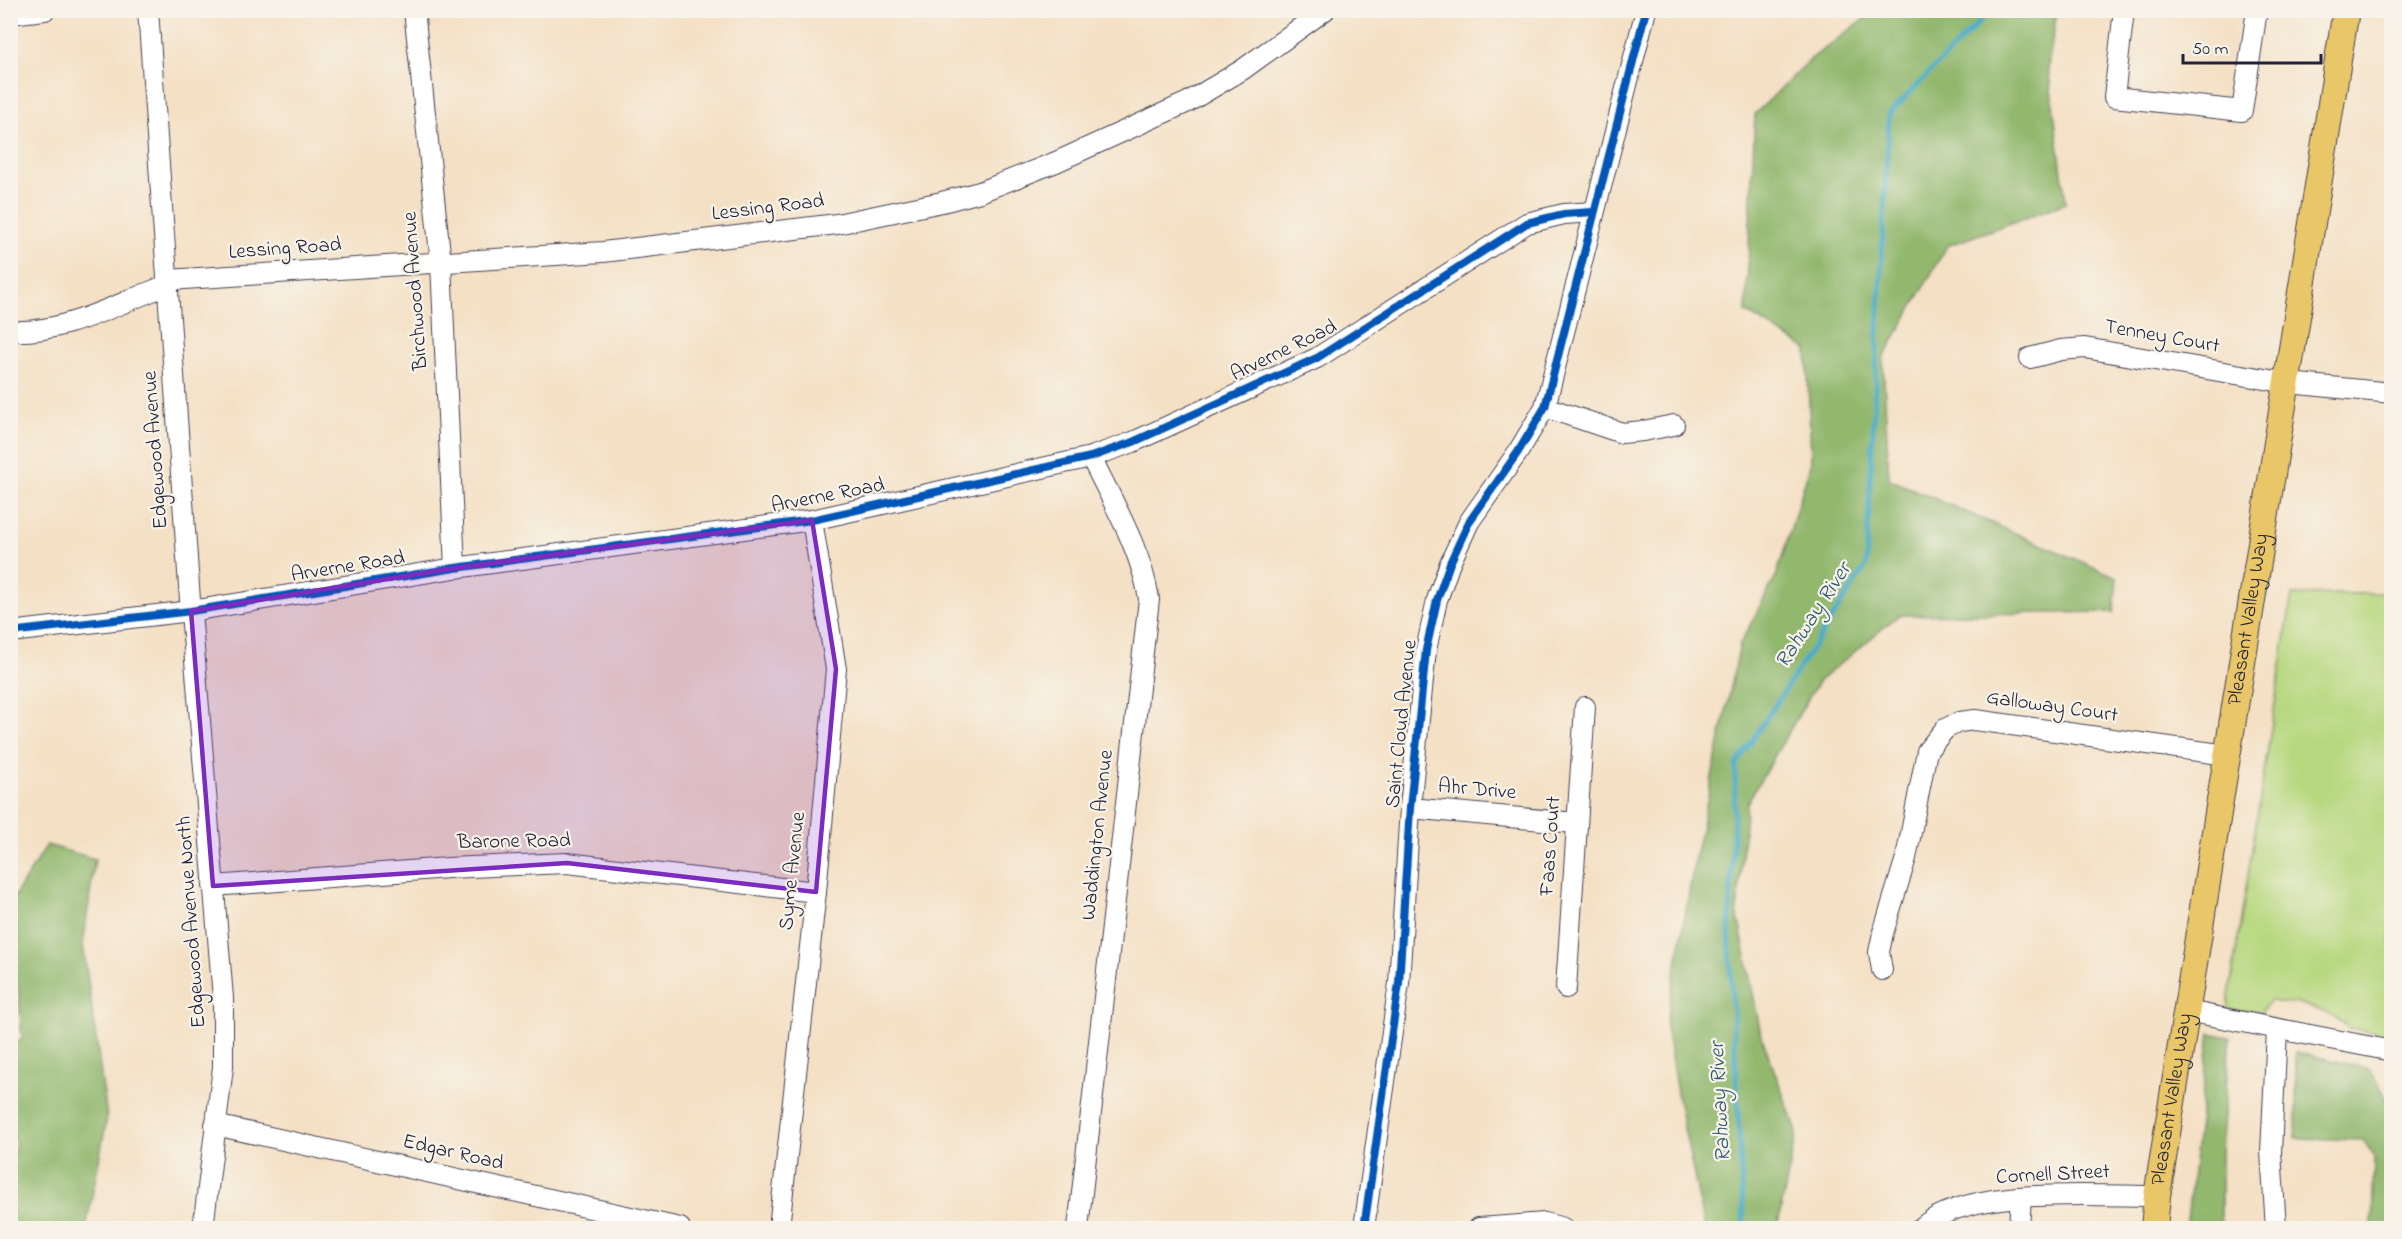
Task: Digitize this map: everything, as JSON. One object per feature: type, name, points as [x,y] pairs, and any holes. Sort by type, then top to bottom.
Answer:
[{"type":"main road","name":"Pleasant Valley Way","points":[[2154,1228],[2157,1196],[2346,10]]},
{"type":"street","points":[[10,14],[45,10]]},
{"type":"street","name":"Edgewood Avenue","points":[[148,10],[191,611]]},
{"type":"street","name":"Birchwood Avenue","points":[[414,10],[441,263],[455,568]]},
{"type":"street","name":"Lessing Road","points":[[10,331],[29,332],[64,324],[168,283],[603,252],[837,224],[970,194],[1056,162],[1188,102],[1242,70],[1325,10]]},
{"type":"street","name":"Saint Cloud Avenue","points":[[1364,1228],[1399,983],[1410,808],[1426,650],[1437,600],[1468,522],[1518,452],[1545,407],[1646,10]]},
{"type":"street","points":[[2124,10],[2114,97],[2242,111],[2257,10]]},
{"type":"street","name":"Arverne Road","points":[[10,632],[191,611],[455,568],[812,520],[1091,458],[1133,442],[1317,358],[1527,223],[1564,214],[1593,212]]},
{"type":"street","name":"Tenney Court","points":[[2030,358],[2061,350],[2085,348],[2288,383],[2391,393]]},
{"type":"street","points":[[1545,407],[1622,433],[1643,432],[1674,425]]},
{"type":"street","name":"Waddington Avenue","points":[[1078,1228],[1149,599],[1146,578],[1137,551],[1091,458]]},
{"type":"street","name":"Syme Avenue","points":[[779,1228],[816,892],[836,669],[812,520]]},
{"type":"street","name":"Edgewood Avenue North","points":[[191,611],[224,1035],[224,1067],[203,1228]]},
{"type":"street","name":"Faas Court","points":[[1566,988],[1585,707]]},
{"type":"street","name":"Galloway Court","points":[[1882,969],[1879,952],[1906,858],[1922,766],[1927,751],[1945,729],[1959,722],[1974,720],[2227,755]]},
{"type":"street","name":"Ahr Drive","points":[[1410,808],[1576,823]]},
{"type":"street","name":"Barone Road","points":[[213,886],[448,868],[567,863],[816,892]]},
{"type":"street","points":[[2187,1011],[2391,1051]]},
{"type":"street","points":[[2276,1228],[2271,1152],[2277,1030]]},
{"type":"street","name":"Edgar Road","points":[[215,1125],[680,1228]]},
{"type":"street","name":"Cornell Street","points":[[1921,1228],[1948,1212],[1994,1200],[2042,1195],[2157,1196]]},
{"type":"street","points":[[2019,1228],[2021,1197]]},
{"type":"street","points":[[1481,1228],[1545,1223],[1563,1228]]},
{"type":"highlighted area","points":[[812,520],[836,669],[816,892],[567,863],[213,886],[191,611],[455,568]]},
{"type":"green space","points":[[1876,10],[2057,11],[2048,67],[2066,203],[1947,246],[1883,359],[1889,479],[2117,577],[2114,612],[1899,615],[1818,682],[1747,803],[1737,911],[1761,1035],[1797,1132],[1777,1228],[1705,1228],[1678,1099],[1666,1026],[1695,858],[1740,644],[1777,574],[1811,462],[1807,349],[1746,312],[1755,114],[1812,58]]},
{"type":"green space","points":[[2391,593],[2391,1035],[2349,1028],[2335,1016],[2301,1004],[2269,1001],[2261,1013],[2227,1009],[2292,595]]},
{"type":"green space","points":[[47,845],[95,859],[83,945],[107,1118],[86,1228],[11,1228],[11,1163],[16,1142],[11,1139],[11,1044],[22,1040],[18,984],[11,979],[11,902]]},
{"type":"green space","points":[[2210,1033],[2230,1037],[2221,1153],[2221,1228],[2186,1228]]},
{"type":"green space","points":[[2296,1052],[2370,1069],[2390,1104],[2391,1228],[2372,1228],[2374,1157],[2364,1140],[2296,1138]]},
{"type":"waterway","name":"Rahway River","points":[[1744,1228],[1729,934],[1736,765],[1866,566],[1889,114],[1991,10]]},
{"type":"cycle path","points":[[1364,1228],[1399,983],[1410,808],[1426,650],[1437,600],[1450,563],[1469,522],[1518,452],[1545,407],[1646,10]]},
{"type":"cycle path","points":[[10,632],[191,611],[455,568],[812,520],[1091,457],[1133,442],[1317,358],[1527,223],[1564,214],[1593,212]]}]
